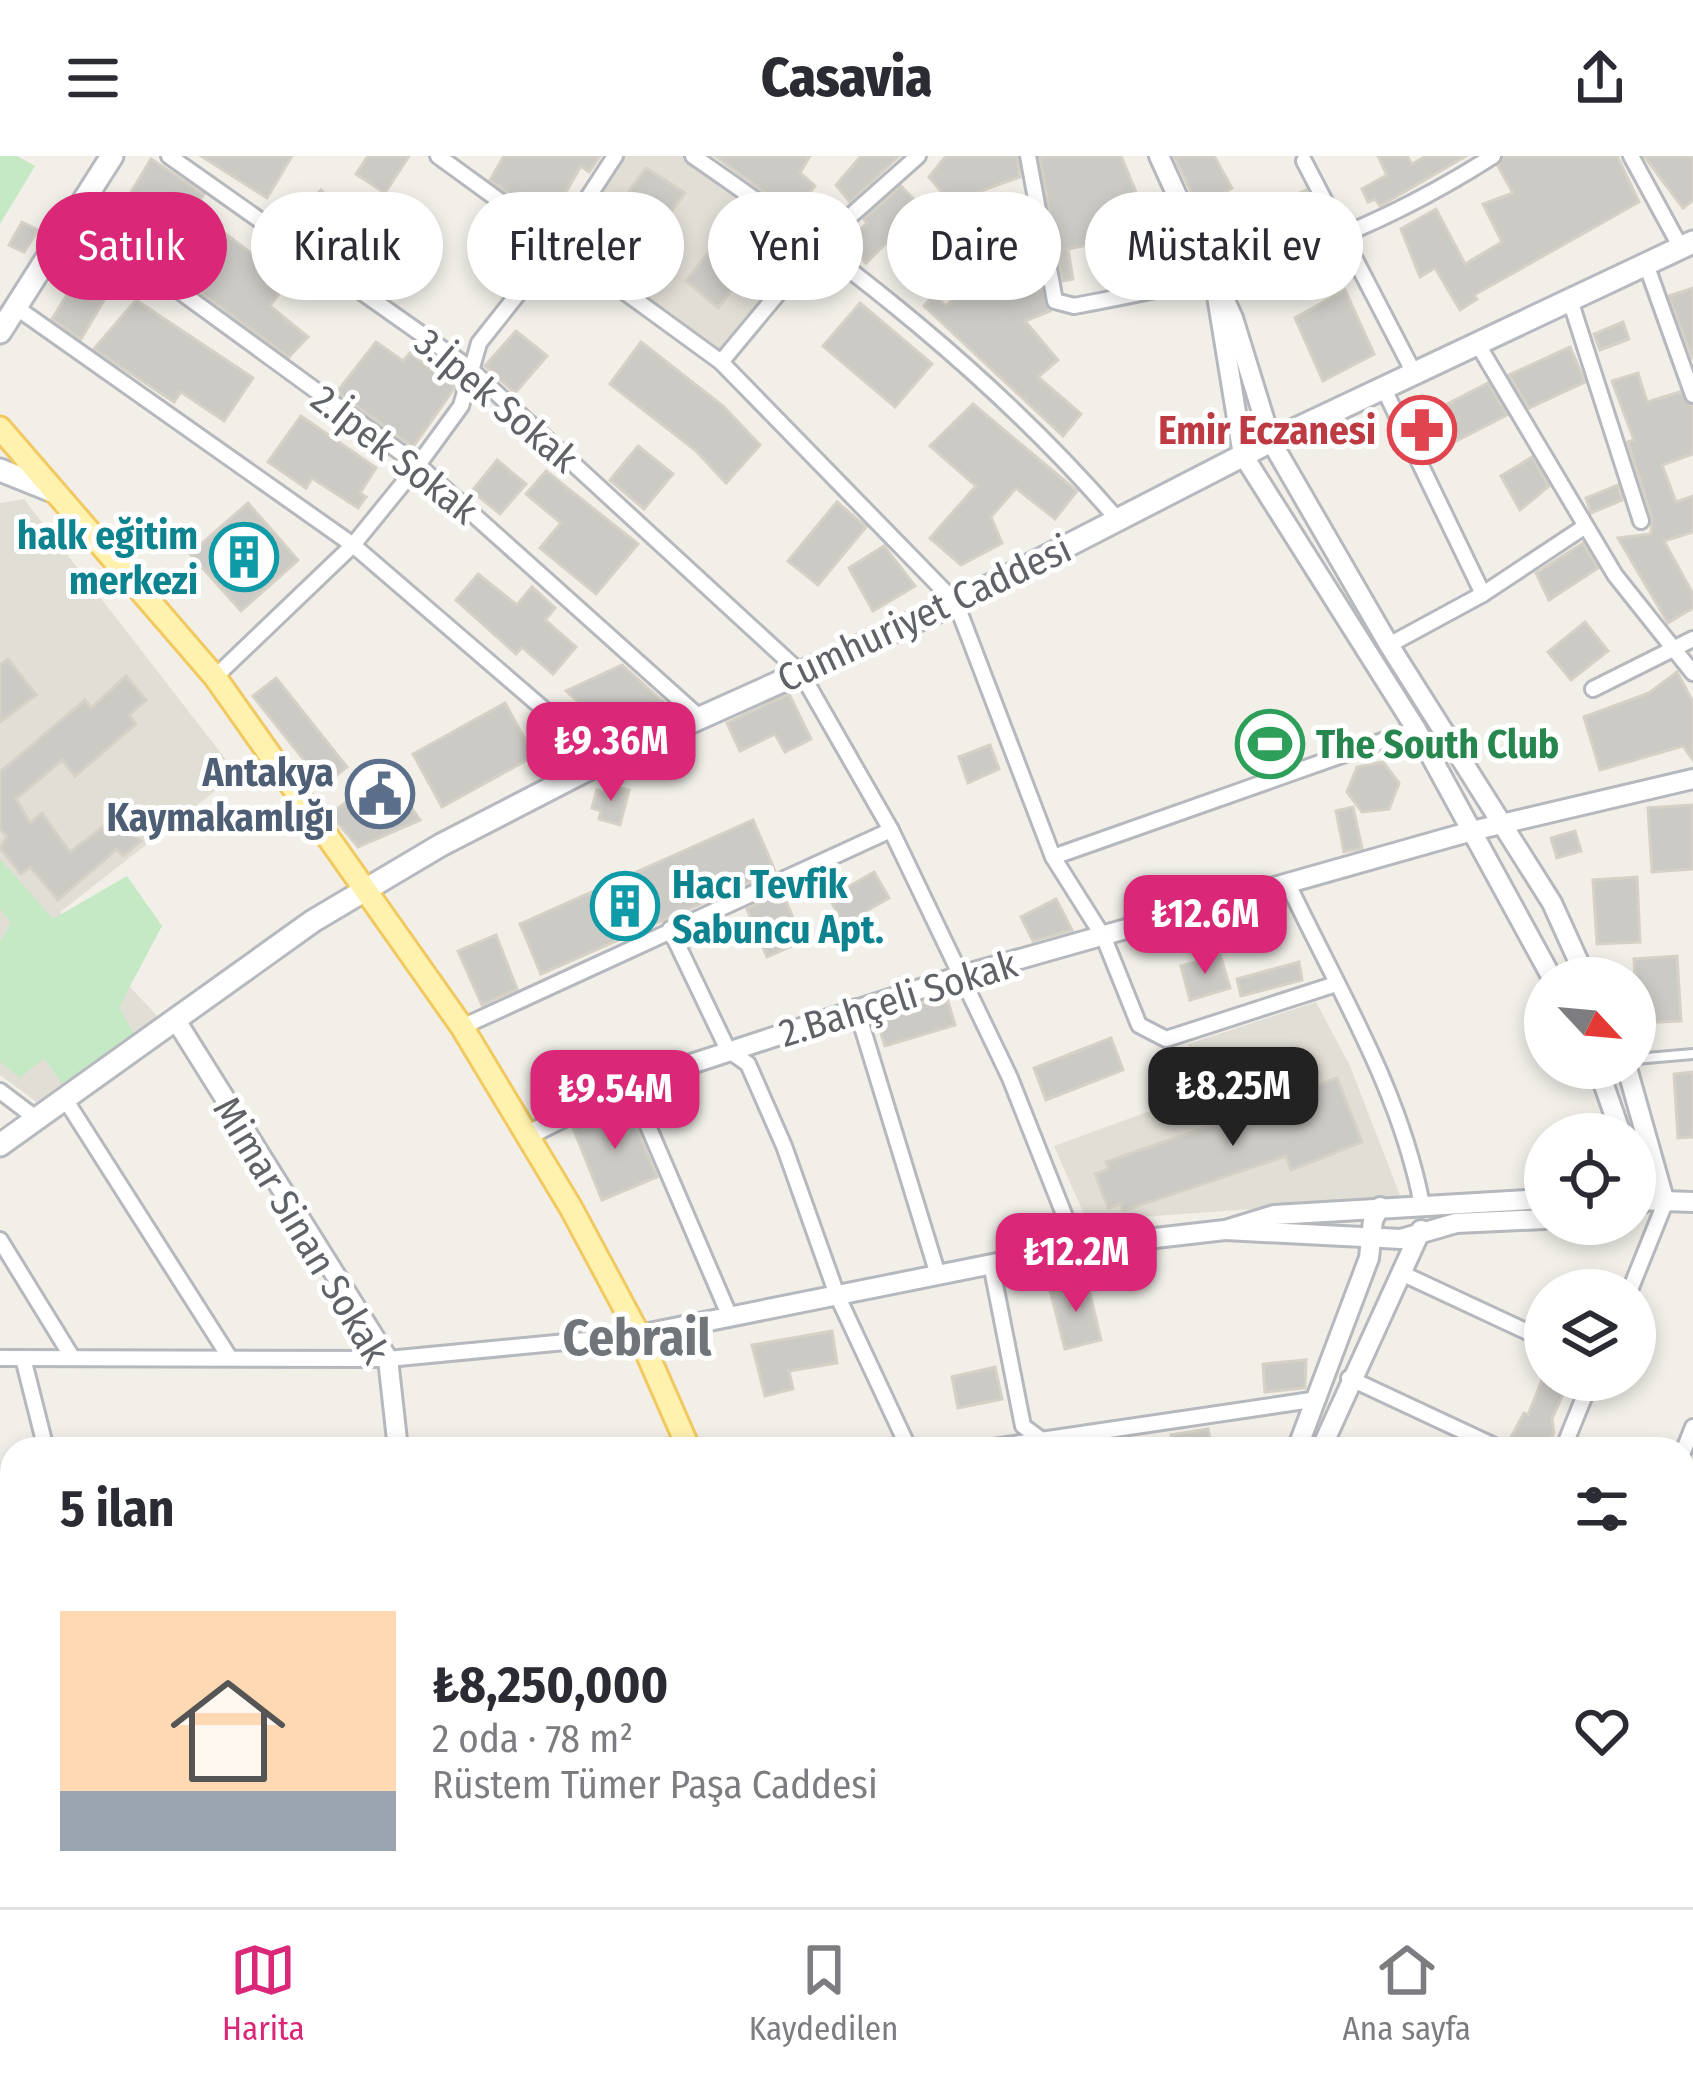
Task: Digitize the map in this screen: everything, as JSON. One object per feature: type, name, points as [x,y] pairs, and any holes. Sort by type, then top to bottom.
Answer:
[{"type":"main road","points":[[89,192],[112,156]]},
{"type":"main road","name":"Cumhuriyet Caddesi","points":[[0,1144],[364,889],[604,761],[956,603],[1270,441],[1687,245]]},
{"type":"main road","points":[[0,332],[36,278]]},
{"type":"main road","points":[[0,428],[215,677],[462,1027],[530,1134],[639,1335],[684,1437]]},
{"type":"main road","points":[[0,470],[60,494]]},
{"type":"street","name":"3.İpek Sokak","points":[[169,156],[468,367],[801,673],[891,830],[1010,1078],[1077,1247]]},
{"type":"street","points":[[437,156],[488,192]]},
{"type":"street","points":[[592,192],[615,156]]},
{"type":"street","points":[[693,156],[746,192]]},
{"type":"street","points":[[863,205],[918,156]]},
{"type":"street","points":[[1028,156],[1055,301],[1075,305],[1103,300]]},
{"type":"street","points":[[1159,156],[1175,192]]},
{"type":"street","points":[[1363,227],[1493,156]]},
{"type":"street","points":[[1631,156],[1687,245]]},
{"type":"street","points":[[1304,161],[1319,192]]},
{"type":"street","points":[[1646,264],[1693,395]]},
{"type":"street","points":[[1363,278],[1414,373]]},
{"type":"street","points":[[863,280],[993,392],[1118,520]]},
{"type":"street","name":"2.İpek Sokak","points":[[192,300],[418,465],[698,716]]},
{"type":"street","points":[[215,677],[353,545],[418,465],[460,406],[478,343],[512,300]]},
{"type":"street","points":[[637,300],[721,362],[956,603],[1053,857],[1104,938],[1138,1025],[1166,1039],[1336,985]]},
{"type":"street","points":[[721,362],[773,300]]},
{"type":"street","points":[[1218,300],[1243,455],[1416,729],[1541,957]]},
{"type":"street","points":[[1224,300],[1270,441],[1388,645],[1552,902],[1577,957]]},
{"type":"street","points":[[1570,300],[1641,521]]},
{"type":"street","points":[[17,308],[353,545],[604,761]]},
{"type":"street","points":[[1477,343],[1584,527],[1693,673]]},
{"type":"street","points":[[1384,388],[1483,594]]},
{"type":"street","points":[[1388,645],[1483,594],[1584,527]]},
{"type":"street","points":[[1593,689],[1693,639]]},
{"type":"street","points":[[1053,857],[1416,729]]},
{"type":"street","name":"2.Bahçeli Sokak","points":[[530,1134],[630,1084],[856,1007],[1472,831],[1693,779]]},
{"type":"street","points":[[462,1027],[891,830]]},
{"type":"street","points":[[1288,884],[1392,1096],[1422,1205],[1419,1233],[1326,1437]]},
{"type":"street","points":[[670,929],[728,1050],[748,1064],[784,1146],[837,1295],[903,1437]]},
{"type":"street","points":[[856,1007],[938,1275]]},
{"type":"street","name":"Mimar Sinan Sokak","points":[[177,1022],[388,1359],[397,1437]]},
{"type":"street","points":[[630,1084],[730,1317]]},
{"type":"street","points":[[1633,1089],[1664,1203],[1638,1269]]},
{"type":"street","points":[[0,1091],[37,1119]]},
{"type":"street","points":[[65,1100],[228,1355]]},
{"type":"street","points":[[1225,1230],[1274,1215],[1422,1205],[1484,1207],[1524,1201]]},
{"type":"street","points":[[1656,1203],[1693,1202]]},
{"type":"street","points":[[1302,1437],[1381,1207]]},
{"type":"street","points":[[0,1358],[388,1359],[639,1335],[1077,1247],[1225,1230],[1372,1238],[1456,1223],[1524,1220]]},
{"type":"street","points":[[0,1240],[72,1358]]},
{"type":"street","points":[[991,1264],[1023,1426],[1036,1437]]},
{"type":"street","points":[[1401,1273],[1524,1330]]},
{"type":"street","points":[[23,1358],[43,1437]]},
{"type":"street","points":[[1349,1378],[1476,1437]]},
{"type":"street","points":[[1059,1437],[1318,1399]]},
{"type":"street","points":[[1568,1437],[1582,1401]]},
{"type":"lane","points":[[1656,1057],[1693,1054]]},
{"type":"shaded area","points":[[615,156],[685,156],[732,192],[708,192],[708,300],[761,300],[720,351],[645,300],[684,300],[684,192],[589,192]]},
{"type":"shaded area","points":[[24,499],[237,774],[60,912],[160,1019],[38,1103],[0,1075],[0,503]]},
{"type":"shaded area","points":[[1316,1002],[1350,1066],[1401,1198],[1087,1221],[1054,1146],[1205,1091],[1188,1044]]},
{"type":"green space","points":[[0,156],[17,156],[35,166],[0,224]]},
{"type":"green space","points":[[0,859],[53,919],[127,876],[162,926],[119,1007],[136,1037],[64,1086],[44,1058],[20,1078],[0,1062],[0,942],[11,923],[0,909]]},
{"type":"building","points":[[201,156],[292,156],[271,192],[258,192]]},
{"type":"building","points":[[368,156],[409,156],[386,192],[356,174]]},
{"type":"building","points":[[504,156],[600,156],[589,172],[581,166],[566,192],[507,192],[490,180]]},
{"type":"building","points":[[715,156],[810,156],[800,173],[815,186],[810,192],[764,192]]},
{"type":"building","points":[[861,156],[899,156],[861,192],[842,192],[836,185]]},
{"type":"building","points":[[946,156],[1017,156],[1020,177],[978,192],[942,192],[929,177]]},
{"type":"building","points":[[1039,156],[1121,156],[1136,192],[1085,192],[1085,246],[1068,249],[1073,279],[1063,281],[1061,271],[1061,192],[1046,192]]},
{"type":"building","points":[[1174,156],[1214,156],[1232,188],[1191,192]]},
{"type":"building","points":[[1378,156],[1407,156],[1412,164],[1426,156],[1466,156],[1380,206],[1375,199],[1368,202],[1362,189],[1387,175]]},
{"type":"building","points":[[1504,156],[1617,156],[1639,202],[1474,295],[1477,299],[1460,310],[1435,268],[1420,277],[1401,229],[1436,209],[1465,264],[1502,242],[1483,204],[1513,193],[1498,166]]},
{"type":"building","points":[[1644,156],[1693,156],[1693,200],[1683,208]]},
{"type":"building","points":[[151,159],[201,192],[131,192]]},
{"type":"building","points":[[646,168],[683,192],[629,192]]},
{"type":"building","points":[[887,198],[887,242],[866,263],[863,260],[864,219]]},
{"type":"building","points":[[22,222],[36,229],[24,252],[9,245]]},
{"type":"building","points":[[227,235],[251,253],[251,300],[274,300],[270,306],[308,337],[289,357],[211,300],[227,300]]},
{"type":"building","points":[[708,253],[708,300],[686,281]]},
{"type":"building","points":[[1693,288],[1693,358],[1692,358],[1669,296]]},
{"type":"building","points":[[64,300],[104,300],[81,339],[52,319]]},
{"type":"building","points":[[136,300],[253,378],[224,421],[181,392],[174,402],[94,349]]},
{"type":"building","points":[[929,300],[939,300],[946,306],[953,300],[1047,300],[1050,311],[1025,321],[1058,360],[1038,377],[1081,414],[1063,436],[924,306]]},
{"type":"building","points":[[1327,300],[1350,300],[1374,354],[1323,381],[1295,318]]},
{"type":"building","points":[[860,303],[932,364],[895,407],[823,346]]},
{"type":"building","points":[[1623,322],[1629,339],[1600,350],[1594,334]]},
{"type":"building","points":[[516,331],[547,356],[515,393],[485,366]]},
{"type":"building","points":[[376,342],[403,361],[410,353],[455,387],[413,447],[337,392]]},
{"type":"building","points":[[641,342],[723,406],[760,445],[726,483],[695,450],[610,384]]},
{"type":"building","points":[[1570,347],[1585,382],[1529,408],[1509,375]]},
{"type":"building","points":[[1638,373],[1647,402],[1680,392],[1693,406],[1693,454],[1662,465],[1676,502],[1693,496],[1693,532],[1664,541],[1693,594],[1693,608],[1668,623],[1618,538],[1651,534],[1652,518],[1628,442],[1634,440],[1612,381]]},
{"type":"building","points":[[1488,383],[1507,415],[1429,455],[1413,422]]},
{"type":"building","points":[[973,404],[1077,491],[1055,519],[1016,488],[991,517],[1002,543],[961,565],[930,538],[976,486],[930,446]]},
{"type":"building","points":[[301,416],[376,468],[360,493],[366,497],[358,508],[312,478],[306,488],[268,462]]},
{"type":"building","points":[[638,446],[673,474],[644,509],[610,480]]},
{"type":"building","points":[[1532,457],[1549,486],[1520,510],[1501,476]]},
{"type":"building","points":[[497,460],[526,484],[500,514],[472,491]]},
{"type":"building","points":[[546,471],[638,544],[596,594],[540,548],[561,523],[526,494]]},
{"type":"building","points":[[1618,485],[1622,500],[1591,513],[1586,498]]},
{"type":"building","points":[[837,502],[866,527],[818,585],[788,561]]},
{"type":"building","name":"halk eğitim merkezi","points":[[248,503],[298,560],[241,611],[190,554]]},
{"type":"building","points":[[1583,543],[1598,568],[1549,600],[1536,573]]},
{"type":"building","points":[[884,546],[915,586],[873,611],[849,568]]},
{"type":"building","points":[[478,574],[517,605],[532,587],[555,608],[545,620],[576,647],[553,674],[522,647],[516,654],[456,600]]},
{"type":"building","points":[[1585,622],[1608,651],[1571,680],[1548,652]]},
{"type":"building","points":[[8,659],[36,695],[0,722],[0,665]]},
{"type":"building","points":[[622,665],[668,706],[611,731],[566,691]]},
{"type":"building","points":[[1677,672],[1693,702],[1693,760],[1683,746],[1600,770],[1584,717],[1649,693]]},
{"type":"building","points":[[126,676],[146,700],[129,715],[136,724],[75,776],[62,760],[16,799],[30,823],[42,813],[70,852],[112,820],[141,841],[123,856],[117,849],[58,900],[30,867],[21,874],[0,848],[7,837],[0,828],[0,772],[85,700],[91,708]]},
{"type":"building","points":[[276,678],[347,767],[324,785],[253,696]]},
{"type":"building","points":[[789,694],[811,739],[785,752],[775,734],[740,751],[727,723]]},
{"type":"building","points":[[505,703],[534,756],[442,807],[413,754]]},
{"type":"building","points":[[990,745],[999,769],[968,783],[959,757]]},
{"type":"building","points":[[1383,762],[1399,783],[1389,809],[1362,812],[1347,792],[1357,767]]},
{"type":"building","name":"Antakya Kaymakamlığı","points":[[387,772],[420,820],[358,847],[330,814]]},
{"type":"building","points":[[609,785],[629,790],[620,825],[599,819],[601,811],[592,808],[597,790],[607,793]]},
{"type":"building","points":[[1692,805],[1693,869],[1652,872],[1648,808]]},
{"type":"building","points":[[1353,807],[1362,848],[1344,852],[1336,811]]},
{"type":"building","points":[[753,820],[775,871],[541,974],[520,924]]},
{"type":"building","points":[[1575,831],[1581,851],[1557,858],[1551,838]]},
{"type":"building","points":[[874,872],[889,898],[844,924],[829,898]]},
{"type":"building","points":[[1637,877],[1640,942],[1597,944],[1593,880]]},
{"type":"building","points":[[782,892],[803,941],[767,957],[747,909]]},
{"type":"building","points":[[1056,899],[1072,930],[1033,941],[1021,917]]},
{"type":"building","points":[[496,935],[517,989],[482,1005],[458,951]]},
{"type":"building","points":[[1220,955],[1230,988],[1190,1000],[1181,966]]},
{"type":"building","points":[[1677,956],[1681,1021],[1656,1022],[1656,957]]},
{"type":"building","points":[[1299,962],[1302,980],[1241,996],[1237,979]]},
{"type":"building","points":[[946,995],[955,1025],[885,1046],[876,1018]]},
{"type":"building","points":[[1111,1038],[1123,1070],[1046,1100],[1034,1068]]},
{"type":"building","points":[[1693,1072],[1693,1137],[1678,1138],[1674,1074]]},
{"type":"building","points":[[1337,1078],[1362,1142],[1291,1170],[1286,1156],[1123,1211],[1120,1204],[1108,1208],[1095,1174],[1109,1169],[1106,1162],[1264,1107],[1268,1118],[1302,1105],[1297,1093]]},
{"type":"building","points":[[625,1101],[657,1177],[602,1200],[573,1128]]},
{"type":"building","points":[[1087,1281],[1101,1340],[1065,1349],[1050,1290]]},
{"type":"building","points":[[832,1331],[837,1363],[789,1371],[793,1389],[765,1396],[752,1345]]},
{"type":"building","points":[[1306,1360],[1305,1388],[1265,1392],[1263,1364]]},
{"type":"building","points":[[995,1367],[1002,1399],[958,1408],[952,1377]]},
{"type":"building","points":[[1534,1401],[1560,1401],[1552,1419],[1552,1437],[1511,1437],[1524,1413],[1528,1415]]},
{"type":"building","points":[[1208,1429],[1210,1437],[1171,1437]]},
{"type":"place","name":"Emir Eczanesi","points":[[1422,430]]},
{"type":"place","name":"halk eğitim merkezi","points":[[244,557]]},
{"type":"place","name":"The South Club","points":[[1270,744]]},
{"type":"place","name":"Antakya Kaymakamlığı","points":[[380,794]]},
{"type":"place","name":"Hacı Tevfik Sabuncu Apt.","points":[[625,906]]},
{"type":"district","name":"Cebrail","points":[[637,1337]]}]
